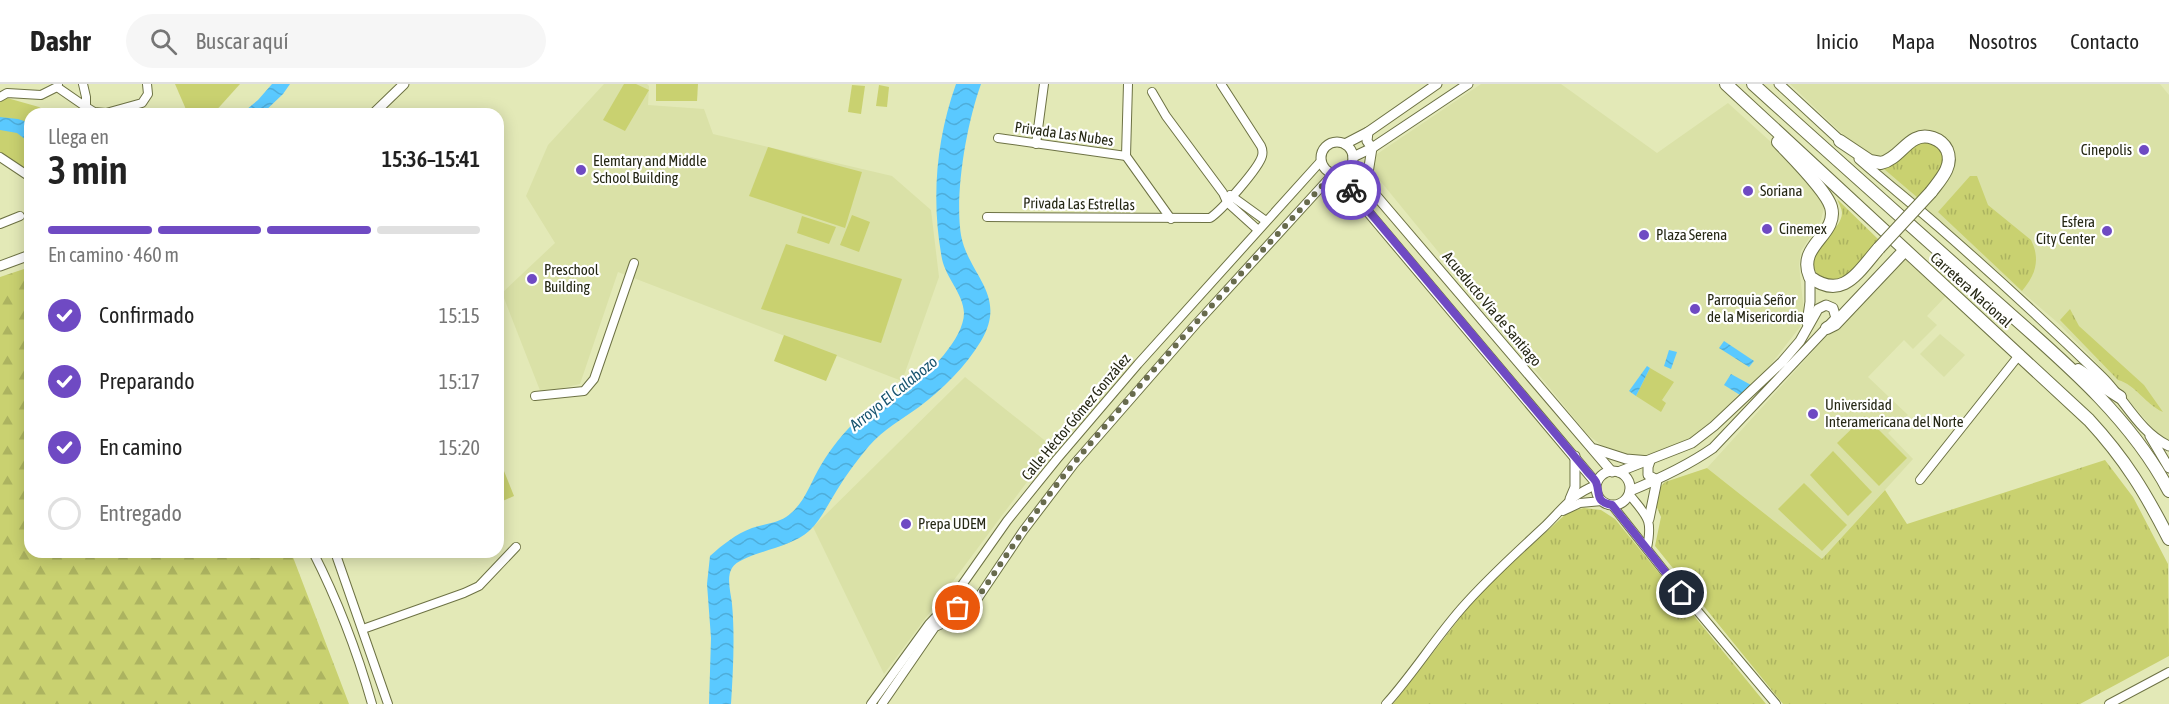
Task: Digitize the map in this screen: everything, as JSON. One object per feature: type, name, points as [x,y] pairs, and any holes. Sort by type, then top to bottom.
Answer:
[{"type":"highway","name":"Carretera Nacional","points":[[1726,84],[1860,210],[2057,388],[2108,441],[2146,494],[2169,539]]},
{"type":"highway","name":"Carretera Nacional","points":[[1754,84],[2059,358],[2124,425],[2169,491]]},
{"type":"highway","points":[[1759,114],[1776,140],[1828,200],[1831,207],[1831,221],[1810,250],[1806,265],[1810,277],[1827,287],[1842,285],[1853,277],[1931,192],[1948,164],[1947,150],[1943,143],[1927,136],[1912,139],[1896,155],[1881,163],[1870,160],[1840,141]]},
{"type":"highway","points":[[1827,328],[1835,324],[1905,250]]},
{"type":"highway","points":[[2059,358],[2120,397]]},
{"type":"street","points":[[3,95],[11,84]]},
{"type":"street","points":[[83,84],[86,107]]},
{"type":"street","points":[[124,108],[142,103],[148,94],[147,84]]},
{"type":"street","points":[[379,108],[404,84]]},
{"type":"street","points":[[1036,144],[1044,84]]},
{"type":"street","points":[[1128,84],[1126,156],[1171,219]]},
{"type":"street","name":"Privada Las Estrellas","points":[[987,217],[1210,218],[1230,199],[1259,163],[1263,151],[1221,84]]},
{"type":"street","points":[[1437,84],[1368,132],[1345,144],[1334,142],[1329,144],[1322,152],[1323,167],[1335,174],[1575,456],[1596,484],[1597,493],[1602,501]]},
{"type":"street","points":[[1335,174],[1347,171],[1353,160],[1467,84]]},
{"type":"street","points":[[1779,84],[2053,330],[2113,387],[2146,428],[2169,446]]},
{"type":"street","points":[[3,95],[41,95],[58,86],[86,107]]},
{"type":"street","points":[[1152,92],[1223,193],[1240,214],[1258,230]]},
{"type":"street","points":[[1368,132],[1367,141],[1372,148],[1368,173],[1371,189]]},
{"type":"street","name":"Privada Las Nubes","points":[[998,138],[1126,156]]},
{"type":"street","points":[[1345,144],[1352,152],[1353,160]]},
{"type":"street","points":[[0,157],[24,173]]},
{"type":"street","name":"Acueducto Vía de Santiago","points":[[1353,160],[1361,177],[1371,189],[1588,444],[1615,472]]},
{"type":"street","name":"Calle Héctor Gómez González","points":[[871,704],[950,602],[1007,521],[1057,459],[1138,364],[1321,161]]},
{"type":"street","name":"Calle Héctor Gómez González","points":[[882,704],[932,626],[967,614],[1023,531],[1074,464],[1196,324],[1335,174]]},
{"type":"street","points":[[1230,199],[1246,206],[1266,221]]},
{"type":"street","points":[[1240,214],[1246,206]]},
{"type":"street","points":[[0,224],[20,216]]},
{"type":"street","points":[[0,266],[24,257]]},
{"type":"street","points":[[535,396],[584,391],[589,386],[594,379],[634,263]]},
{"type":"street","points":[[1800,341],[1809,314],[1810,277]]},
{"type":"street","points":[[1554,518],[1570,499],[1596,484],[1602,476],[1650,461],[1692,444],[1759,384],[1800,341],[1818,309],[1826,305],[1833,308],[1836,318],[1713,448],[1657,480],[1630,492],[1623,502],[1612,505]]},
{"type":"street","points":[[1184,315],[1196,324]]},
{"type":"street","points":[[1920,480],[2020,354]]},
{"type":"street","points":[[2146,428],[2169,468]]},
{"type":"street","points":[[1588,444],[1600,452],[1614,456],[1650,461]]},
{"type":"street","points":[[1570,499],[1575,487],[1575,456]]},
{"type":"street","points":[[1650,461],[1648,475],[1657,480]]},
{"type":"street","points":[[1615,472],[1629,481],[1630,492],[1649,519]]},
{"type":"street","points":[[1647,548],[1649,519],[1657,480]]},
{"type":"street","points":[[1386,704],[1459,611],[1484,583],[1569,507],[1580,503],[1602,501],[1612,505],[1669,577],[1776,704]]},
{"type":"street","points":[[363,629],[479,586],[516,547]]},
{"type":"street","points":[[316,558],[359,656],[372,704]]},
{"type":"street","points":[[337,558],[388,704]]},
{"type":"street","points":[[950,602],[963,610],[974,603]]},
{"type":"street","points":[[2109,704],[2169,672]]},
{"type":"shaded area","points":[[604,84],[647,84],[649,86],[648,105],[704,109],[713,134],[892,176],[931,210],[939,277],[902,381],[618,272],[580,384],[541,393],[504,298],[504,291],[555,243],[526,196],[548,145]]},
{"type":"shaded area","points":[[1481,84],[1561,84],[1657,153],[1728,103],[1793,162],[1825,204],[1821,220],[1801,251],[1799,265],[1804,312],[1800,327],[1765,372],[1729,407],[1685,442],[1653,454],[1634,456],[1608,450],[1588,435],[1373,172],[1375,156]]},
{"type":"shaded area","points":[[1790,84],[2160,84],[2169,95],[2169,440],[2157,433],[2093,359],[2058,323],[1878,168]]},
{"type":"shaded area","name":"Universidad Interamericana del Norte","points":[[1900,255],[1946,296],[1927,316],[1937,325],[1913,349],[1904,340],[1868,377],[1908,415],[1888,433],[1913,459],[1822,559],[1707,468]]},
{"type":"shaded area","points":[[1940,334],[1965,355],[1944,377],[1920,354]]},
{"type":"shaded area","name":"Prepa UDEM","points":[[965,377],[1053,447],[884,674],[813,527]]},
{"type":"green space","points":[[175,84],[240,84],[218,108],[185,108]]},
{"type":"green space","points":[[624,84],[636,84],[649,90],[625,131],[603,120]]},
{"type":"green space","points":[[656,84],[698,84],[697,101],[656,101]]},
{"type":"green space","points":[[852,85],[865,86],[861,114],[848,112]]},
{"type":"green space","points":[[879,85],[889,87],[887,107],[876,106]]},
{"type":"green space","points":[[0,96],[40,108],[24,108],[24,168],[0,152]]},
{"type":"green space","points":[[1924,140],[1942,154],[1944,161],[1938,175],[1918,198],[1884,169],[1905,147]]},
{"type":"green space","points":[[768,147],[862,172],[845,228],[749,196]]},
{"type":"green space","points":[[1970,176],[1977,176],[1988,205],[2031,240],[2036,254],[2035,267],[2022,291],[1938,212]]},
{"type":"green space","points":[[1837,199],[1879,240],[1841,282],[1821,279],[1814,268],[1812,259],[1815,250],[1840,221],[1842,211]]},
{"type":"green space","points":[[852,215],[870,222],[859,252],[840,245]]},
{"type":"green space","points":[[802,216],[836,227],[829,244],[797,233]]},
{"type":"green space","points":[[786,244],[902,279],[881,343],[761,309]]},
{"type":"green space","points":[[24,269],[24,558],[293,558],[349,704],[0,704],[0,277]]},
{"type":"green space","points":[[2070,309],[2079,326],[2144,385],[2163,412],[2130,386],[2118,380],[2060,320]]},
{"type":"green space","points":[[784,335],[837,355],[826,381],[774,361]]},
{"type":"green space","points":[[1650,368],[1674,382],[1662,400],[1666,403],[1661,412],[1636,396]]},
{"type":"green space","points":[[1865,416],[1907,458],[1879,486],[1837,443]]},
{"type":"green space","points":[[1833,451],[1872,492],[1848,516],[1810,475]]},
{"type":"green space","points":[[2105,460],[2133,497],[2168,564],[2169,656],[2080,704],[1783,704],[1655,546],[1661,517],[1656,505],[1658,489],[1665,482],[1707,468],[1822,559],[1885,490],[1907,524]]},
{"type":"green space","points":[[504,471],[514,496],[504,500]]},
{"type":"green space","points":[[1804,483],[1847,525],[1822,551],[1778,509]]},
{"type":"green space","points":[[1584,508],[1601,510],[1615,519],[1766,704],[1393,704],[1480,592],[1568,512]]},
{"type":"water","points":[[272,84],[290,84],[268,108],[248,108]]},
{"type":"water","points":[[956,84],[981,84],[971,117],[964,155],[959,211],[963,243],[988,296],[989,324],[975,350],[953,377],[928,400],[874,440],[848,473],[821,517],[809,531],[790,542],[745,558],[732,568],[729,581],[733,629],[731,704],[709,704],[711,638],[707,584],[710,556],[740,533],[778,521],[793,512],[803,500],[829,452],[848,429],[864,414],[909,389],[944,355],[958,334],[964,313],[963,306],[942,259],[936,192],[940,148]]},
{"type":"water","points":[[0,117],[24,121],[24,138],[17,133],[0,130]]},
{"type":"water","points":[[1724,341],[1754,361],[1749,367],[1719,348]]},
{"type":"water","points":[[1669,350],[1677,352],[1671,369],[1664,366]]},
{"type":"water","points":[[1647,366],[1650,368],[1636,396],[1629,391]]},
{"type":"water","points":[[1731,374],[1751,385],[1740,395],[1724,385]]},
{"type":"way so far","points":[[958,608],[963,610],[974,603],[1023,531],[1103,429],[1333,174],[1337,175],[1351,190]]},
{"type":"place","name":"Cinepolis","points":[[2144,150]]},
{"type":"place","name":"Elemtary and Middle School Building","points":[[581,170]]},
{"type":"place","name":"Soriana","points":[[1748,191]]},
{"type":"place","name":"Cinemex","points":[[1767,229]]},
{"type":"place","name":"Esfera City Center","points":[[2107,231]]},
{"type":"place","name":"Plaza Serena","points":[[1644,235]]},
{"type":"place","name":"Preschool Building","points":[[532,279]]},
{"type":"place","name":"Parroquia Señor de la Misericordia","points":[[1695,309]]},
{"type":"place","name":"Universidad Interamericana del Norte","points":[[1813,414]]},
{"type":"place","name":"Prepa UDEM","points":[[906,524]]},
{"type":"route","points":[[1351,190],[1586,470],[1596,483],[1599,497],[1604,503],[1612,505],[1682,593]]},
{"type":"water label","name":"Arroyo El Calabozo","points":[[893,393]]}]
